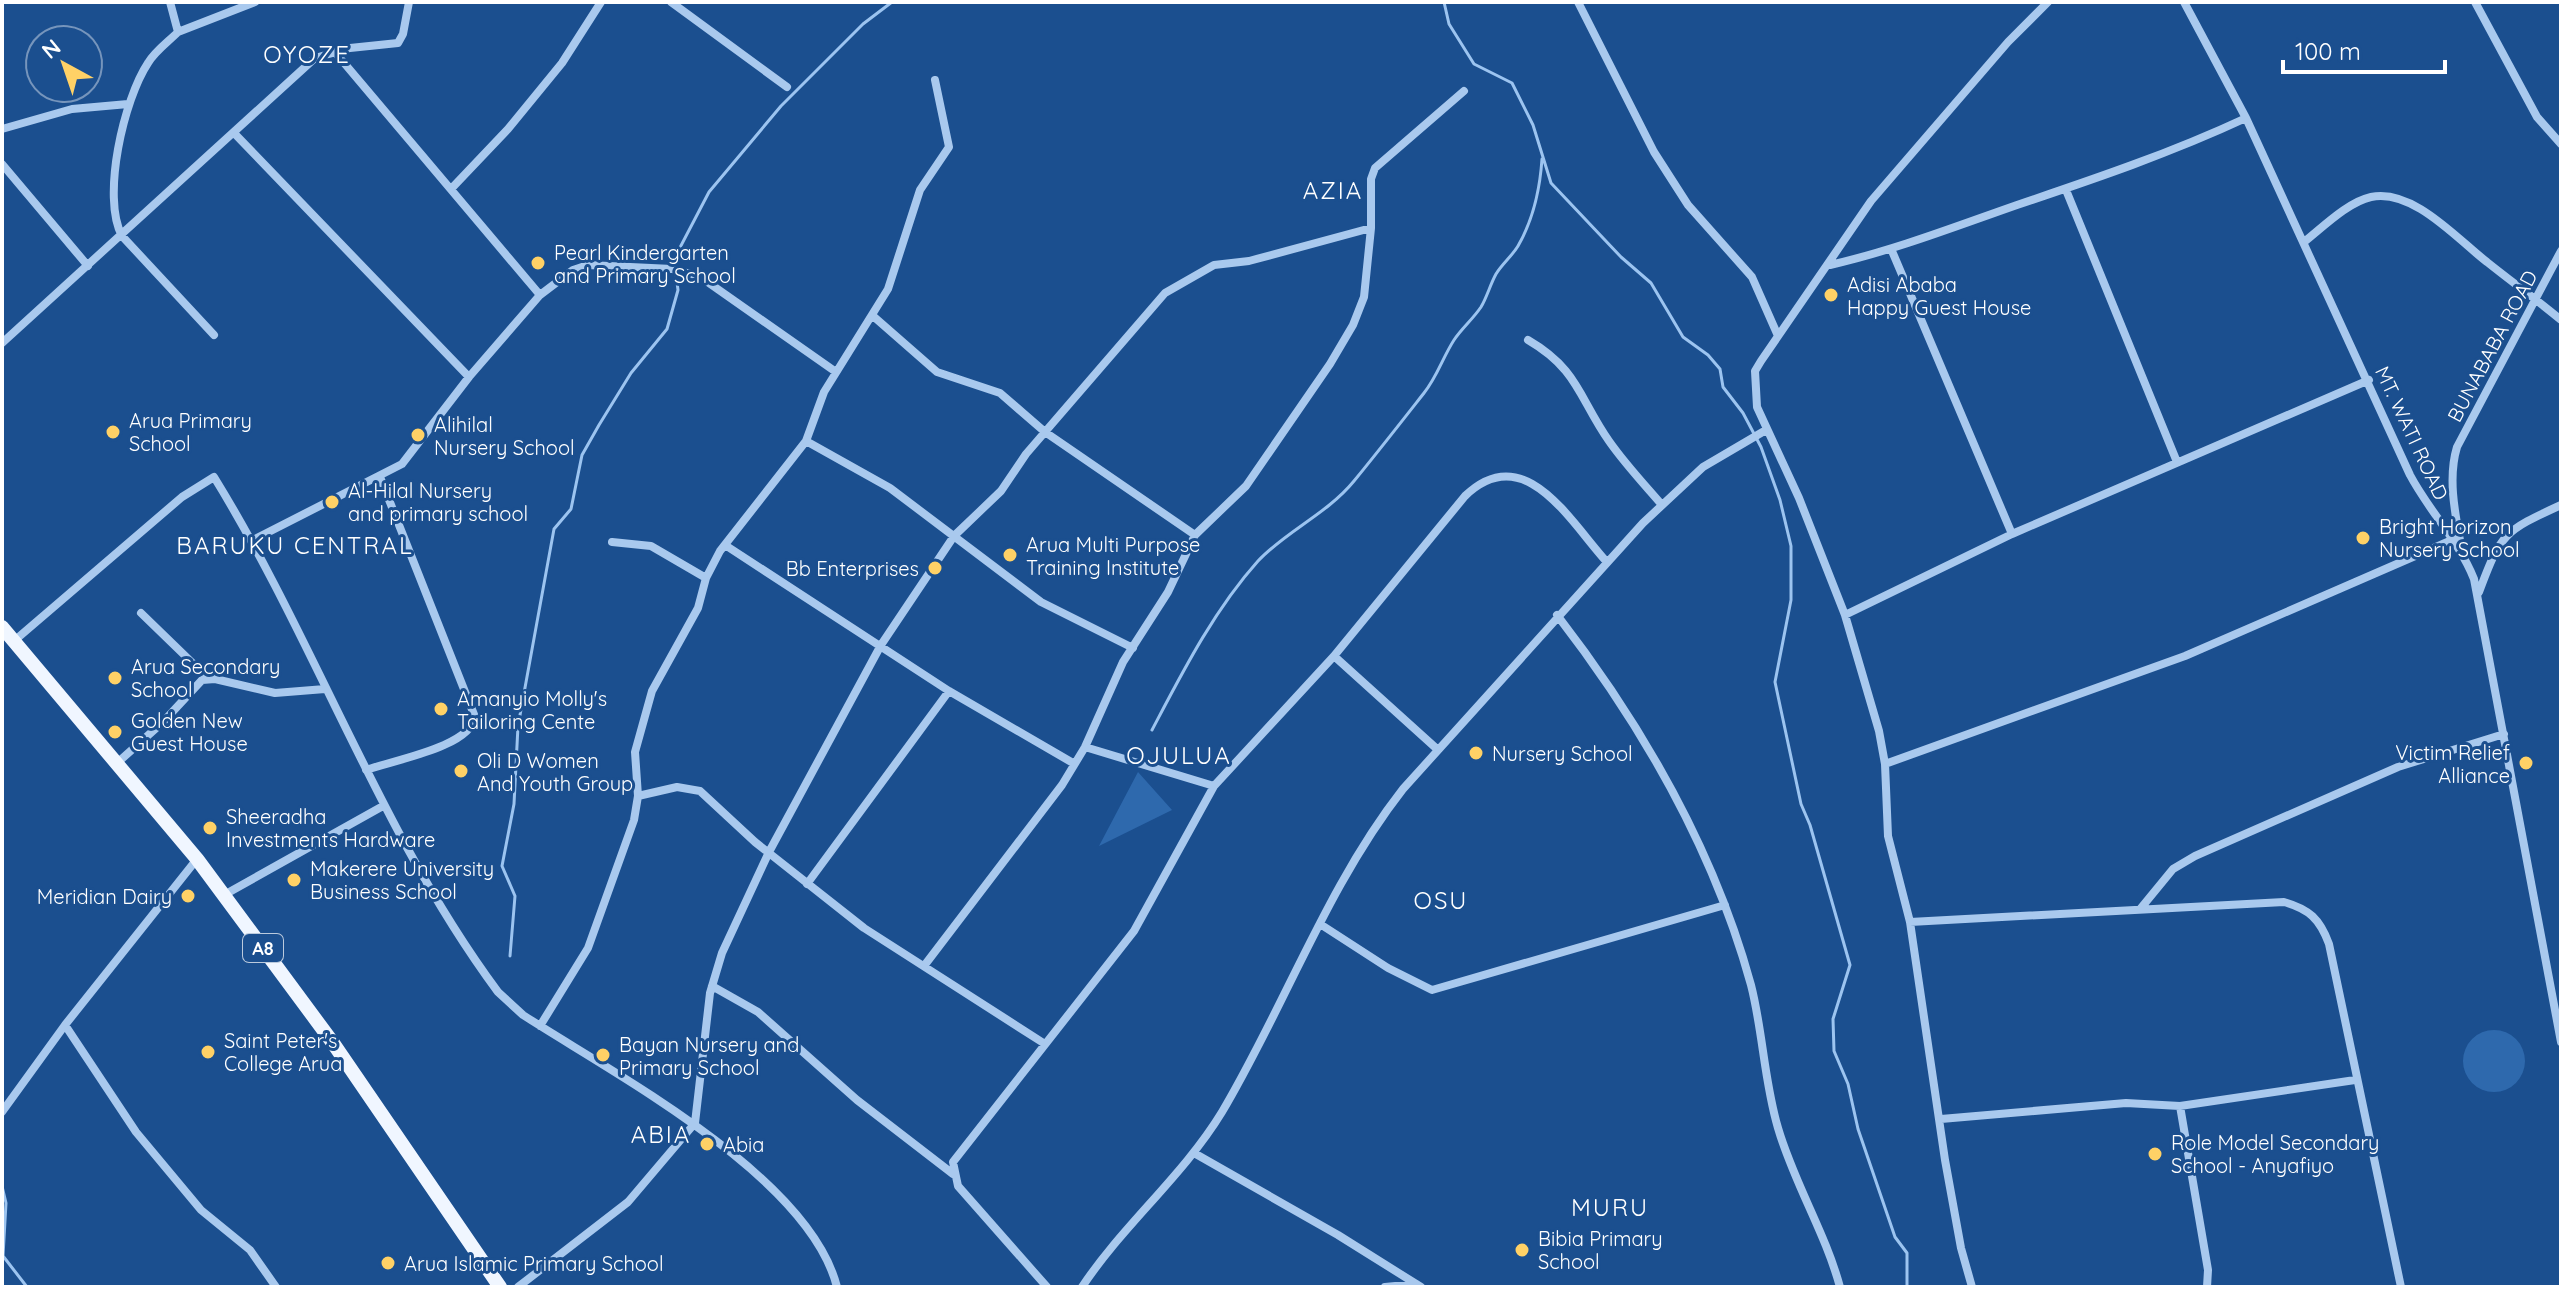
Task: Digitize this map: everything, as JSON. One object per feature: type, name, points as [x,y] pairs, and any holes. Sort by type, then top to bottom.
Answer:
[{"type":"main road","name":"A8","points":[[2,627],[197,859],[333,1043],[500,1287]]},
{"type":"street","points":[[170,2],[178,32]]},
{"type":"street","points":[[214,335],[122,236],[114,212],[117,166],[128,104],[148,62],[178,32],[255,2]]},
{"type":"street","points":[[2,343],[315,58],[334,51],[398,43],[409,2]]},
{"type":"street","points":[[451,189],[490,150],[562,63],[601,2]]},
{"type":"street","points":[[671,2],[787,87]]},
{"type":"street","points":[[1578,2],[1654,152],[1688,205],[1752,277],[1778,336]]},
{"type":"street","points":[[1972,1287],[1956,1225],[1910,922],[1888,836],[1885,764],[1845,615],[1799,498],[1757,407],[1755,371],[1891,177],[2008,42],[2048,2]]},
{"type":"street","name":"MT. WATI ROAD","points":[[2184,2],[2246,118],[2369,380],[2410,475],[2429,511],[2462,552],[2479,593],[2561,1042]]},
{"type":"street","points":[[2475,2],[2537,117],[2561,144]]},
{"type":"street","points":[[334,51],[540,295]]},
{"type":"street","points":[[540,1026],[597,929],[634,820],[638,796],[635,752],[652,691],[698,608],[706,578],[725,545],[806,441],[824,392],[888,289],[905,227],[920,190],[949,147],[935,80]]},
{"type":"street","points":[[924,966],[1047,809],[1085,747],[1114,679],[1168,592],[1195,535],[1246,486],[1353,325],[1364,297],[1371,228],[1371,179],[1375,168],[1397,153],[1464,91]]},
{"type":"street","points":[[2,129],[72,109],[128,104]]},
{"type":"street","points":[[1830,265],[1892,251],[2066,190],[2196,142],[2246,118]]},
{"type":"street","points":[[234,133],[469,377]]},
{"type":"street","points":[[2,164],[88,266]]},
{"type":"street","points":[[2066,190],[2177,462]]},
{"type":"street","points":[[2304,242],[2367,197],[2392,198],[2432,215],[2561,320]]},
{"type":"street","points":[[518,1287],[628,1202],[695,1123],[712,986],[722,953],[769,852],[881,645],[954,536],[1001,491],[1045,432],[1165,293],[1214,265],[1249,261],[1371,228]]},
{"type":"street","points":[[1892,251],[2012,534]]},
{"type":"street","name":"BUNABABA ROAD","points":[[2462,552],[2455,513],[2453,460],[2561,251]]},
{"type":"street","points":[[253,540],[380,477],[411,456],[469,377],[540,295],[573,270],[588,265],[610,263],[699,276],[836,372]]},
{"type":"street","points":[[873,316],[937,372],[1000,393],[1045,432],[1195,535]]},
{"type":"street","points":[[1528,340],[1554,355],[1566,367],[1609,441],[1662,505]]},
{"type":"street","points":[[1845,615],[2012,534],[2369,380]]},
{"type":"street","points":[[1082,1287],[1194,1153],[1265,1037],[1320,924],[1379,820],[1437,749],[1606,561],[1703,467],[1766,430]]},
{"type":"street","points":[[806,441],[890,488],[1041,602],[1133,648]]},
{"type":"street","points":[[953,1174],[958,1156],[1145,913],[1214,786],[1334,656],[1465,496],[1488,479],[1514,475],[1533,482],[1606,561]]},
{"type":"street","points":[[14,641],[182,497],[214,477],[253,540],[383,806],[489,980],[510,1004],[540,1026],[695,1123],[738,1159],[824,1251],[837,1287]]},
{"type":"street","points":[[366,770],[455,742],[471,730],[475,717],[380,477]]},
{"type":"street","points":[[2479,593],[2501,539],[2514,526],[2561,505]]},
{"type":"street","points":[[1885,764],[2185,656],[2452,540]]},
{"type":"street","points":[[612,542],[645,543],[706,578]]},
{"type":"street","points":[[725,545],[949,691],[1073,763]]},
{"type":"street","points":[[141,613],[208,678]]},
{"type":"street","points":[[1557,615],[1614,693],[1692,829],[1725,905],[1751,987],[1765,1077],[1778,1129],[1840,1287]]},
{"type":"street","points":[[1334,656],[1437,749]]},
{"type":"street","points":[[116,764],[202,680],[208,678],[275,693],[325,689]]},
{"type":"street","points":[[807,884],[949,691]]},
{"type":"street","points":[[2141,908],[2173,869],[2195,856],[2398,767],[2504,734]]},
{"type":"street","points":[[1085,747],[1214,786]]},
{"type":"street","points":[[638,796],[677,787],[700,791],[807,884],[864,928],[1045,1044]]},
{"type":"street","points":[[224,895],[383,806]]},
{"type":"street","points":[[2,1112],[65,1025],[197,859]]},
{"type":"street","points":[[1910,922],[2284,902],[2304,907],[2318,920],[2329,944],[2355,1080],[2401,1287]]},
{"type":"street","points":[[1320,924],[1388,968],[1432,990],[1725,905]]},
{"type":"street","points":[[712,986],[758,1012],[857,1100],[953,1174],[958,1186],[1047,1287]]},
{"type":"street","points":[[65,1025],[136,1132],[201,1210],[250,1250],[276,1287]]},
{"type":"street","points":[[1941,1119],[2126,1103],[2180,1106],[2355,1080]]},
{"type":"street","points":[[2180,1106],[2208,1270],[2207,1287]]},
{"type":"street","points":[[1194,1153],[1338,1235],[1419,1286]]},
{"type":"street","points":[[1385,1287],[1419,1286]]},
{"type":"shaded area","points":[[1138,772],[1172,810],[1099,846]]},
{"type":"shaded area","points":[[2494,1030],[2516,1039],[2525,1061],[2516,1083],[2494,1092],[2472,1083],[2463,1061],[2472,1039]]},
{"type":"waterway","points":[[510,956],[515,896],[502,866],[514,804],[518,726],[554,529],[571,509],[582,455],[631,373],[667,329],[678,290],[674,259],[709,192],[781,106],[863,24],[892,2]]},
{"type":"waterway","points":[[1444,2],[1449,24],[1474,64],[1512,83],[1533,125],[1551,183],[1621,257],[1651,283],[1683,337],[1708,355],[1720,369],[1723,387],[1743,413],[1761,447],[1780,500],[1791,546],[1791,600],[1775,682],[1801,804],[1810,825],[1850,965],[1833,1019],[1834,1051],[1848,1084],[1858,1129],[1895,1237],[1907,1253],[1907,1287]]},
{"type":"waterway","points":[[1152,730],[1200,642],[1242,580],[1269,550],[1343,493],[1429,387],[1454,340],[1481,307],[1496,274],[1516,250],[1528,226],[1540,181],[1542,159]]},
{"type":"waterway","points":[[2,1186],[6,1203],[3,1256],[27,1287]]},
{"type":"place","name":"Pearl Kindergarten and Primary School","points":[[538,263]]},
{"type":"place","name":"Adisi Ababa Happy Guest House","points":[[1831,295]]},
{"type":"place","name":"Arua Primary School","points":[[113,432]]},
{"type":"place","name":"Alihilal Nursery School","points":[[418,435]]},
{"type":"place","name":"Al-Hilal Nursery and primary school","points":[[332,502]]},
{"type":"place","name":"Bright Horizon Nursery School","points":[[2363,538]]},
{"type":"place","name":"Arua Multi Purpose Training Institute","points":[[1010,555]]},
{"type":"place","name":"Bb Enterprises","points":[[935,568]]},
{"type":"place","name":"Arua Secondary School","points":[[115,678]]},
{"type":"place","name":"Amanyio Molly's Tailoring Cente","points":[[441,709]]},
{"type":"place","name":"Golden New Guest House","points":[[115,732]]},
{"type":"place","name":"Nursery School","points":[[1476,753]]},
{"type":"place","name":"Victim Relief Alliance","points":[[2526,763]]},
{"type":"place","name":"Oli D Women And Youth Group","points":[[461,771]]},
{"type":"place","name":"Sheeradha Investments Hardware","points":[[210,828]]},
{"type":"place","name":"Makerere University Business School","points":[[294,880]]},
{"type":"place","name":"Meridian Dairy","points":[[188,896]]},
{"type":"place","name":"Saint Peter's College Arua","points":[[208,1052]]},
{"type":"place","name":"Bayan Nursery and Primary School","points":[[603,1055]]},
{"type":"place","name":"Abia","points":[[707,1144]]},
{"type":"place","name":"Role Model Secondary School - Anyafiyo","points":[[2155,1154]]},
{"type":"place","name":"Bibia Primary School","points":[[1522,1250]]},
{"type":"place","name":"Arua Islamic Primary School","points":[[388,1263]]},
{"type":"district","name":"OYOZE","points":[[307,54]]},
{"type":"district","name":"AZIA","points":[[1333,190]]},
{"type":"district","name":"BARUKU CENTRAL","points":[[295,545]]},
{"type":"district","name":"OJULUA","points":[[1179,755]]},
{"type":"district","name":"OSU","points":[[1441,900]]},
{"type":"district","name":"ABIA","points":[[661,1134]]},
{"type":"district","name":"MURU","points":[[1610,1207]]}]
